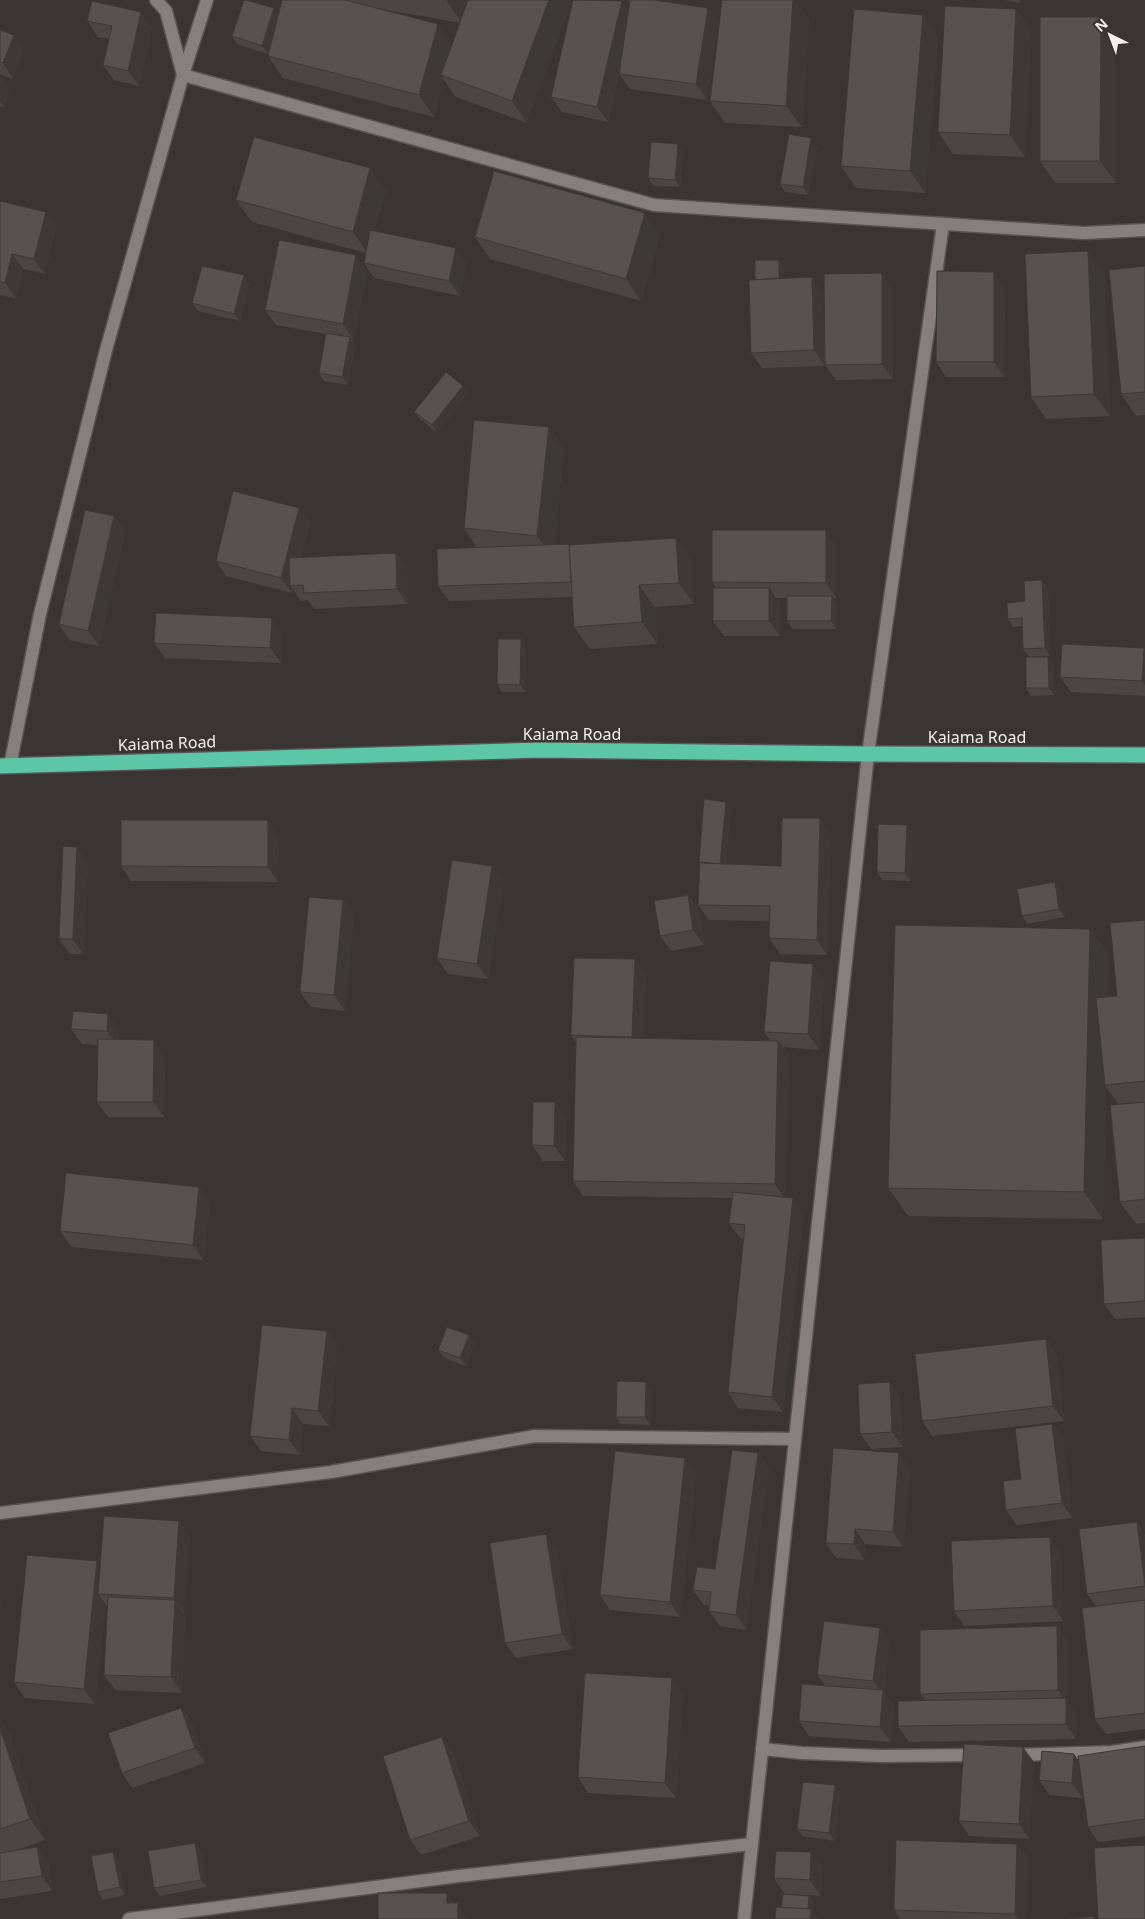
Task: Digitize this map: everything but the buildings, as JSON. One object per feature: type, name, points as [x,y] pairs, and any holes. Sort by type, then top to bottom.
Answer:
[{"type":"highway","name":"Kaiama Road","points":[[5,766],[540,750],[1145,755]]},
{"type":"street","points":[[156,0],[166,12],[183,75]]},
{"type":"street","points":[[5,766],[40,614],[99,379],[183,75],[207,0]]},
{"type":"street","points":[[183,75],[654,205],[1084,233],[1145,230]]},
{"type":"street","points":[[744,1919],[868,754],[943,224]]},
{"type":"street","points":[[0,1513],[331,1472],[535,1436],[795,1439]]},
{"type":"street","points":[[762,1749],[802,1753],[880,1756],[1112,1752],[1145,1747]]},
{"type":"street","points":[[129,1919],[459,1876],[752,1844]]}]
